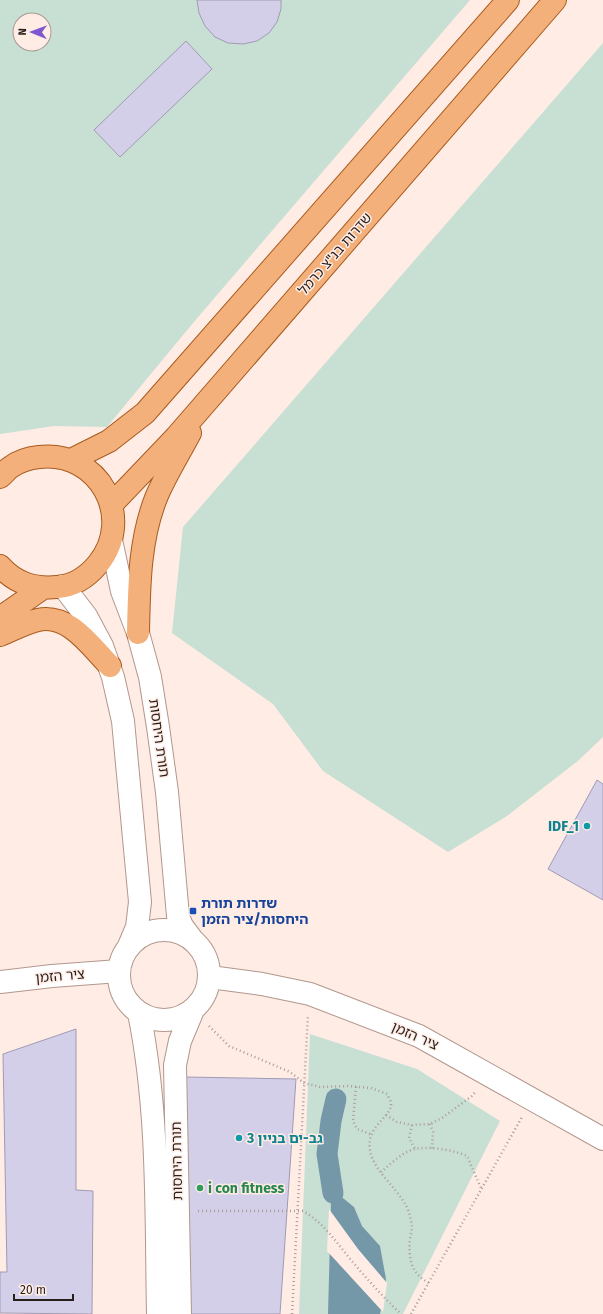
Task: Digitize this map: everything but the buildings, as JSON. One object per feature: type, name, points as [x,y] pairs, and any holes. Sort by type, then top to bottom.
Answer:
[{"type":"main road","points":[[71,460],[109,441],[145,414],[508,0]]},
{"type":"main road","name":"שדרות בנ\"צ כרמל","points":[[112,504],[176,437],[555,0]]},
{"type":"main road","points":[[138,633],[140,573],[145,532],[156,498],[204,405]]},
{"type":"main road","points":[[0,477],[11,466],[30,458],[51,455],[71,460],[89,470],[103,485],[112,504],[114,522],[111,540],[105,556],[94,570],[80,580],[53,587],[0,618]]},
{"type":"main road","points":[[0,566],[6,573],[23,583],[53,587]]},
{"type":"main road","points":[[0,634],[38,620],[52,619],[65,624],[77,632],[110,666]]},
{"type":"street","name":"תורת היחסות","points":[[111,540],[122,591],[138,633],[150,677],[166,792],[178,916],[182,926],[191,938]]},
{"type":"street","points":[[53,587],[86,616],[102,646],[110,666],[123,720],[140,902],[137,927],[122,958],[119,972],[120,984],[130,1005],[139,1013],[152,1019],[166,1020],[181,1018],[193,1010],[202,1001],[207,990],[210,977],[208,962],[200,948],[191,938],[179,932],[165,930],[152,931],[140,937],[129,946]]},
{"type":"street","name":"ציר הזמן","points":[[0,982],[52,976],[119,972]]},
{"type":"street","name":"ציר הזמן","points":[[210,977],[262,984],[310,994],[419,1036],[603,1139]]},
{"type":"street","name":"תורת היחסות","points":[[180,1314],[175,1065],[180,1041],[193,1010]]},
{"type":"street","name":"תורת היחסות","points":[[139,1013],[148,1062],[155,1149],[158,1314]]},
{"type":"path","points":[[292,1314],[310,994]]},
{"type":"path","points":[[193,1010],[229,1046],[290,1072],[304,1083],[320,1087],[371,1088],[387,1094],[391,1103],[388,1113],[376,1125],[370,1134],[370,1151],[381,1172],[406,1204],[412,1223],[409,1248],[413,1270],[421,1279],[429,1283]]},
{"type":"path","points":[[386,1115],[397,1122],[412,1125],[430,1124],[442,1118],[472,1096],[488,1074]]},
{"type":"path","points":[[356,1087],[353,1121],[357,1129],[370,1134]]},
{"type":"path","points":[[412,1314],[532,1099]]},
{"type":"path","points":[[430,1124],[434,1132],[432,1149]]},
{"type":"path","points":[[412,1125],[409,1138],[415,1149]]},
{"type":"path","points":[[381,1172],[404,1154],[415,1149],[458,1152],[467,1156],[481,1188]]},
{"type":"path","points":[[192,1211],[304,1211],[314,1217],[327,1230],[374,1288],[401,1314]]},
{"type":"green space","points":[[0,0],[470,0],[193,323],[107,427],[54,426],[0,434]]},
{"type":"green space","points":[[603,43],[603,737],[579,760],[507,816],[448,852],[323,771],[273,704],[172,633],[183,527]]},
{"type":"green space","points":[[310,1034],[417,1069],[500,1121],[403,1314],[299,1314]]},
{"type":"water","points":[[333,1190],[354,1207],[362,1226],[380,1246],[386,1279],[380,1314],[328,1314],[331,1201]]},
{"type":"pier","points":[[329,1209],[358,1249],[387,1283],[383,1312],[327,1251]]},
{"type":"waterway","points":[[333,1193],[327,1154],[331,1121],[336,1099]]},
{"type":"place","name":"IDF_1","points":[[587,826]]},
{"type":"place","name":"שדרות תורת היחסות/ציר הזמן","points":[[193,911]]},
{"type":"place","name":"גב-ים בניין 3","points":[[239,1138]]},
{"type":"place","name":"i con fitness","points":[[200,1188]]}]
